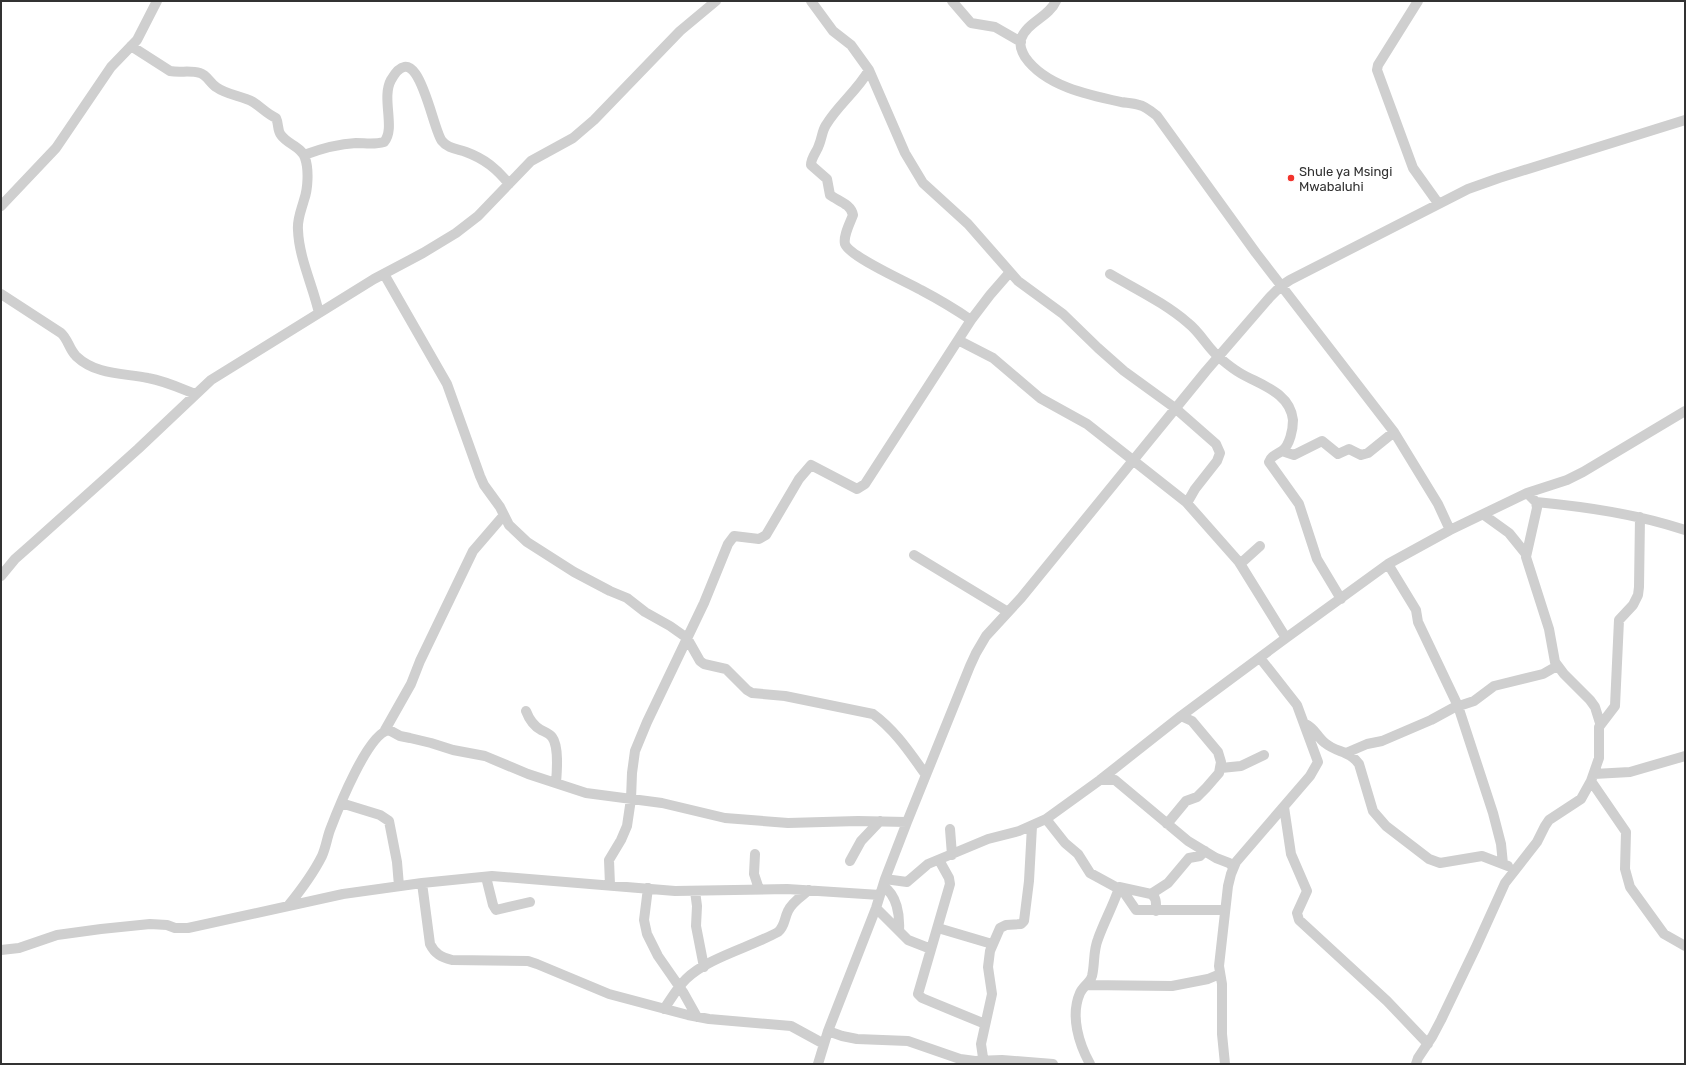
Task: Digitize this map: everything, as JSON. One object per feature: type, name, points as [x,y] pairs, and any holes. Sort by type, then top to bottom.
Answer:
[{"type":"street","points":[[1,206],[56,148],[111,68],[131,46],[144,28],[157,1]]},
{"type":"street","points":[[1,576],[26,549],[133,454],[211,380],[384,274],[423,253],[478,216],[531,161],[567,142],[594,120],[680,31],[716,1]]},
{"type":"street","points":[[811,1],[833,31],[851,44],[869,70],[905,152],[920,178],[929,188],[973,229],[1010,272],[1027,288],[1063,314],[1120,368],[1175,408],[1216,444],[1220,453],[1217,462],[1195,489],[1187,503]]},
{"type":"street","points":[[952,1],[971,23],[995,27],[1020,42]]},
{"type":"street","points":[[1056,1],[1054,5],[1026,31],[1020,42],[1022,52],[1034,67],[1068,87],[1102,97],[1140,105],[1157,116],[1224,211],[1394,432],[1438,504],[1450,530]]},
{"type":"street","points":[[1418,1],[1378,65],[1377,70],[1412,165],[1438,204]]},
{"type":"street","points":[[131,46],[170,71],[192,71],[201,73],[206,76],[215,87],[229,94],[253,102],[266,113],[276,118],[278,131],[282,136],[300,149],[304,156],[307,173],[305,196],[299,214],[298,231],[301,252],[319,313]]},
{"type":"street","points":[[304,156],[321,149],[345,144],[373,144],[384,142],[387,136],[389,114],[386,99],[388,85],[397,71],[401,67],[405,66],[410,67],[418,78],[430,106],[439,137],[443,143],[452,149],[464,151],[487,161],[495,167],[509,184]]},
{"type":"street","points":[[869,70],[855,91],[822,131],[819,146],[813,156],[811,165],[827,179],[830,195],[845,204],[852,211],[853,214],[845,241],[848,248],[867,261],[920,289],[971,320]]},
{"type":"street","points":[[818,1064],[828,1031],[876,908],[907,822],[976,653],[989,633],[1008,612],[1218,356],[1281,286],[1468,189],[1685,120]]},
{"type":"street","points":[[610,885],[609,860],[625,831],[631,799],[632,767],[635,751],[647,722],[704,603],[728,544],[734,536],[759,539],[766,535],[799,479],[811,465],[857,489],[865,484],[971,320],[1010,272]]},
{"type":"street","points":[[384,274],[447,384],[480,476],[516,533],[537,550],[594,583],[628,598],[645,612],[670,626],[687,638],[700,661],[704,664],[726,669],[752,693],[785,696],[873,714],[894,732],[926,775]]},
{"type":"street","points":[[1110,274],[1165,306],[1189,323],[1218,356],[1238,372],[1274,391],[1283,398],[1293,419],[1289,441],[1282,451],[1272,457],[1268,462],[1298,504],[1317,559],[1341,599]]},
{"type":"street","points":[[1,294],[65,336],[71,350],[76,356],[94,368],[115,374],[157,380],[195,394]]},
{"type":"street","points":[[958,340],[993,358],[1040,398],[1087,424],[1187,503],[1229,549],[1286,638]]},
{"type":"street","points":[[1,950],[19,948],[68,932],[150,924],[167,925],[175,928],[188,928],[343,894],[422,883],[486,877],[520,877],[695,891],[759,889],[809,890],[883,887],[907,882],[928,864],[988,840],[1032,826],[1046,819],[1100,780],[1193,707],[1388,564],[1450,530],[1484,515],[1527,493],[1567,480],[1584,472],[1685,410]]},
{"type":"street","points":[[1282,451],[1294,454],[1322,441],[1338,454],[1349,449],[1361,455],[1365,454],[1394,432]]},
{"type":"street","points":[[1527,493],[1536,502],[1596,508],[1640,517],[1685,530]]},
{"type":"street","points":[[1526,554],[1537,512],[1536,502]]},
{"type":"street","points":[[288,906],[307,881],[322,856],[341,803],[353,776],[375,740],[385,730],[411,684],[420,661],[473,551],[504,515]]},
{"type":"street","points":[[1416,1064],[1418,1058],[1428,1044],[1476,947],[1505,883],[1538,842],[1549,820],[1581,799],[1592,777],[1599,758],[1600,724],[1595,707],[1557,666],[1549,629],[1526,554],[1509,533],[1484,515]]},
{"type":"street","points":[[1600,724],[1615,706],[1619,620],[1633,605],[1638,595],[1640,517]]},
{"type":"street","points":[[1240,564],[1260,546]]},
{"type":"street","points":[[914,555],[1008,612]]},
{"type":"street","points":[[1388,564],[1416,610],[1418,622],[1458,706],[1493,813],[1501,844],[1503,864]]},
{"type":"street","points":[[1225,1064],[1222,1034],[1222,984],[1220,960],[1228,886],[1236,862],[1318,765],[1318,758],[1297,705],[1260,658]]},
{"type":"street","points":[[1346,753],[1410,729],[1458,706],[1474,701],[1494,686],[1543,674],[1557,666]]},
{"type":"street","points":[[1192,721],[1193,707]]},
{"type":"street","points":[[526,711],[528,717],[538,728],[549,734],[554,741],[557,766],[556,783]]},
{"type":"street","points":[[1167,824],[1186,801],[1197,797],[1200,794],[1219,773],[1221,768],[1221,758],[1218,752],[1192,721],[1181,716]]},
{"type":"street","points":[[1305,724],[1312,727],[1324,742],[1352,755],[1359,764],[1370,806],[1378,819],[1429,859],[1440,863],[1482,856],[1516,869]]},
{"type":"street","points":[[385,730],[389,730],[400,736],[432,742],[453,750],[478,754],[586,793],[662,803],[717,816],[737,819],[801,823],[907,822]]},
{"type":"street","points":[[1221,768],[1241,766],[1264,755]]},
{"type":"street","points":[[1592,777],[1630,772],[1685,756]]},
{"type":"street","points":[[1115,768],[1116,780]]},
{"type":"street","points":[[1592,777],[1626,832],[1625,870],[1630,888],[1664,934],[1685,946]]},
{"type":"street","points":[[1100,780],[1116,780],[1188,841],[1216,858],[1229,862],[1234,867]]},
{"type":"street","points":[[341,803],[380,815],[388,821],[393,836],[399,886]]},
{"type":"street","points":[[1284,807],[1291,854],[1307,891],[1297,913],[1299,920],[1387,1001],[1428,1044]]},
{"type":"street","points":[[1046,819],[1063,840],[1078,854],[1095,877],[1118,887],[1151,894],[1156,900],[1156,910]]},
{"type":"street","points":[[850,861],[861,841],[880,822]]},
{"type":"street","points":[[979,1060],[992,994],[988,961],[992,944],[1002,926],[1021,924],[1024,921],[1032,826]]},
{"type":"street","points":[[950,829],[952,855]]},
{"type":"street","points":[[1151,894],[1168,883],[1189,858],[1200,856],[1205,851]]},
{"type":"street","points":[[755,854],[754,874],[759,889]]},
{"type":"street","points":[[939,860],[949,878],[950,884],[918,992],[919,996],[985,1024]]},
{"type":"street","points":[[486,877],[493,905],[496,910],[530,902]]},
{"type":"street","points":[[422,883],[430,944],[433,949],[444,958],[452,960],[528,961],[609,994],[697,1017],[791,1026],[824,1044]]},
{"type":"street","points":[[883,887],[890,892],[899,913],[899,931]]},
{"type":"street","points":[[1118,887],[1126,894],[1136,910],[1225,910]]},
{"type":"street","points":[[1090,1064],[1083,1052],[1077,1025],[1078,999],[1080,992],[1092,978],[1098,939],[1109,916],[1118,887]]},
{"type":"street","points":[[648,888],[644,920],[647,934],[658,956],[679,986],[697,1017]]},
{"type":"street","points":[[664,1009],[679,986],[686,979],[704,967],[778,932],[784,926],[788,910],[809,890]]},
{"type":"street","points":[[695,891],[697,906],[696,926],[704,967]]},
{"type":"street","points":[[876,908],[908,940],[931,949]]},
{"type":"street","points":[[938,928],[992,944]]},
{"type":"street","points":[[1086,985],[1172,986],[1202,980],[1220,974]]},
{"type":"street","points":[[828,1031],[857,1039],[908,1041],[960,1059],[1053,1064]]},
{"type":"place","name":"Shule ya Msingi Mwabaluhi","points":[[1291,178]]}]
